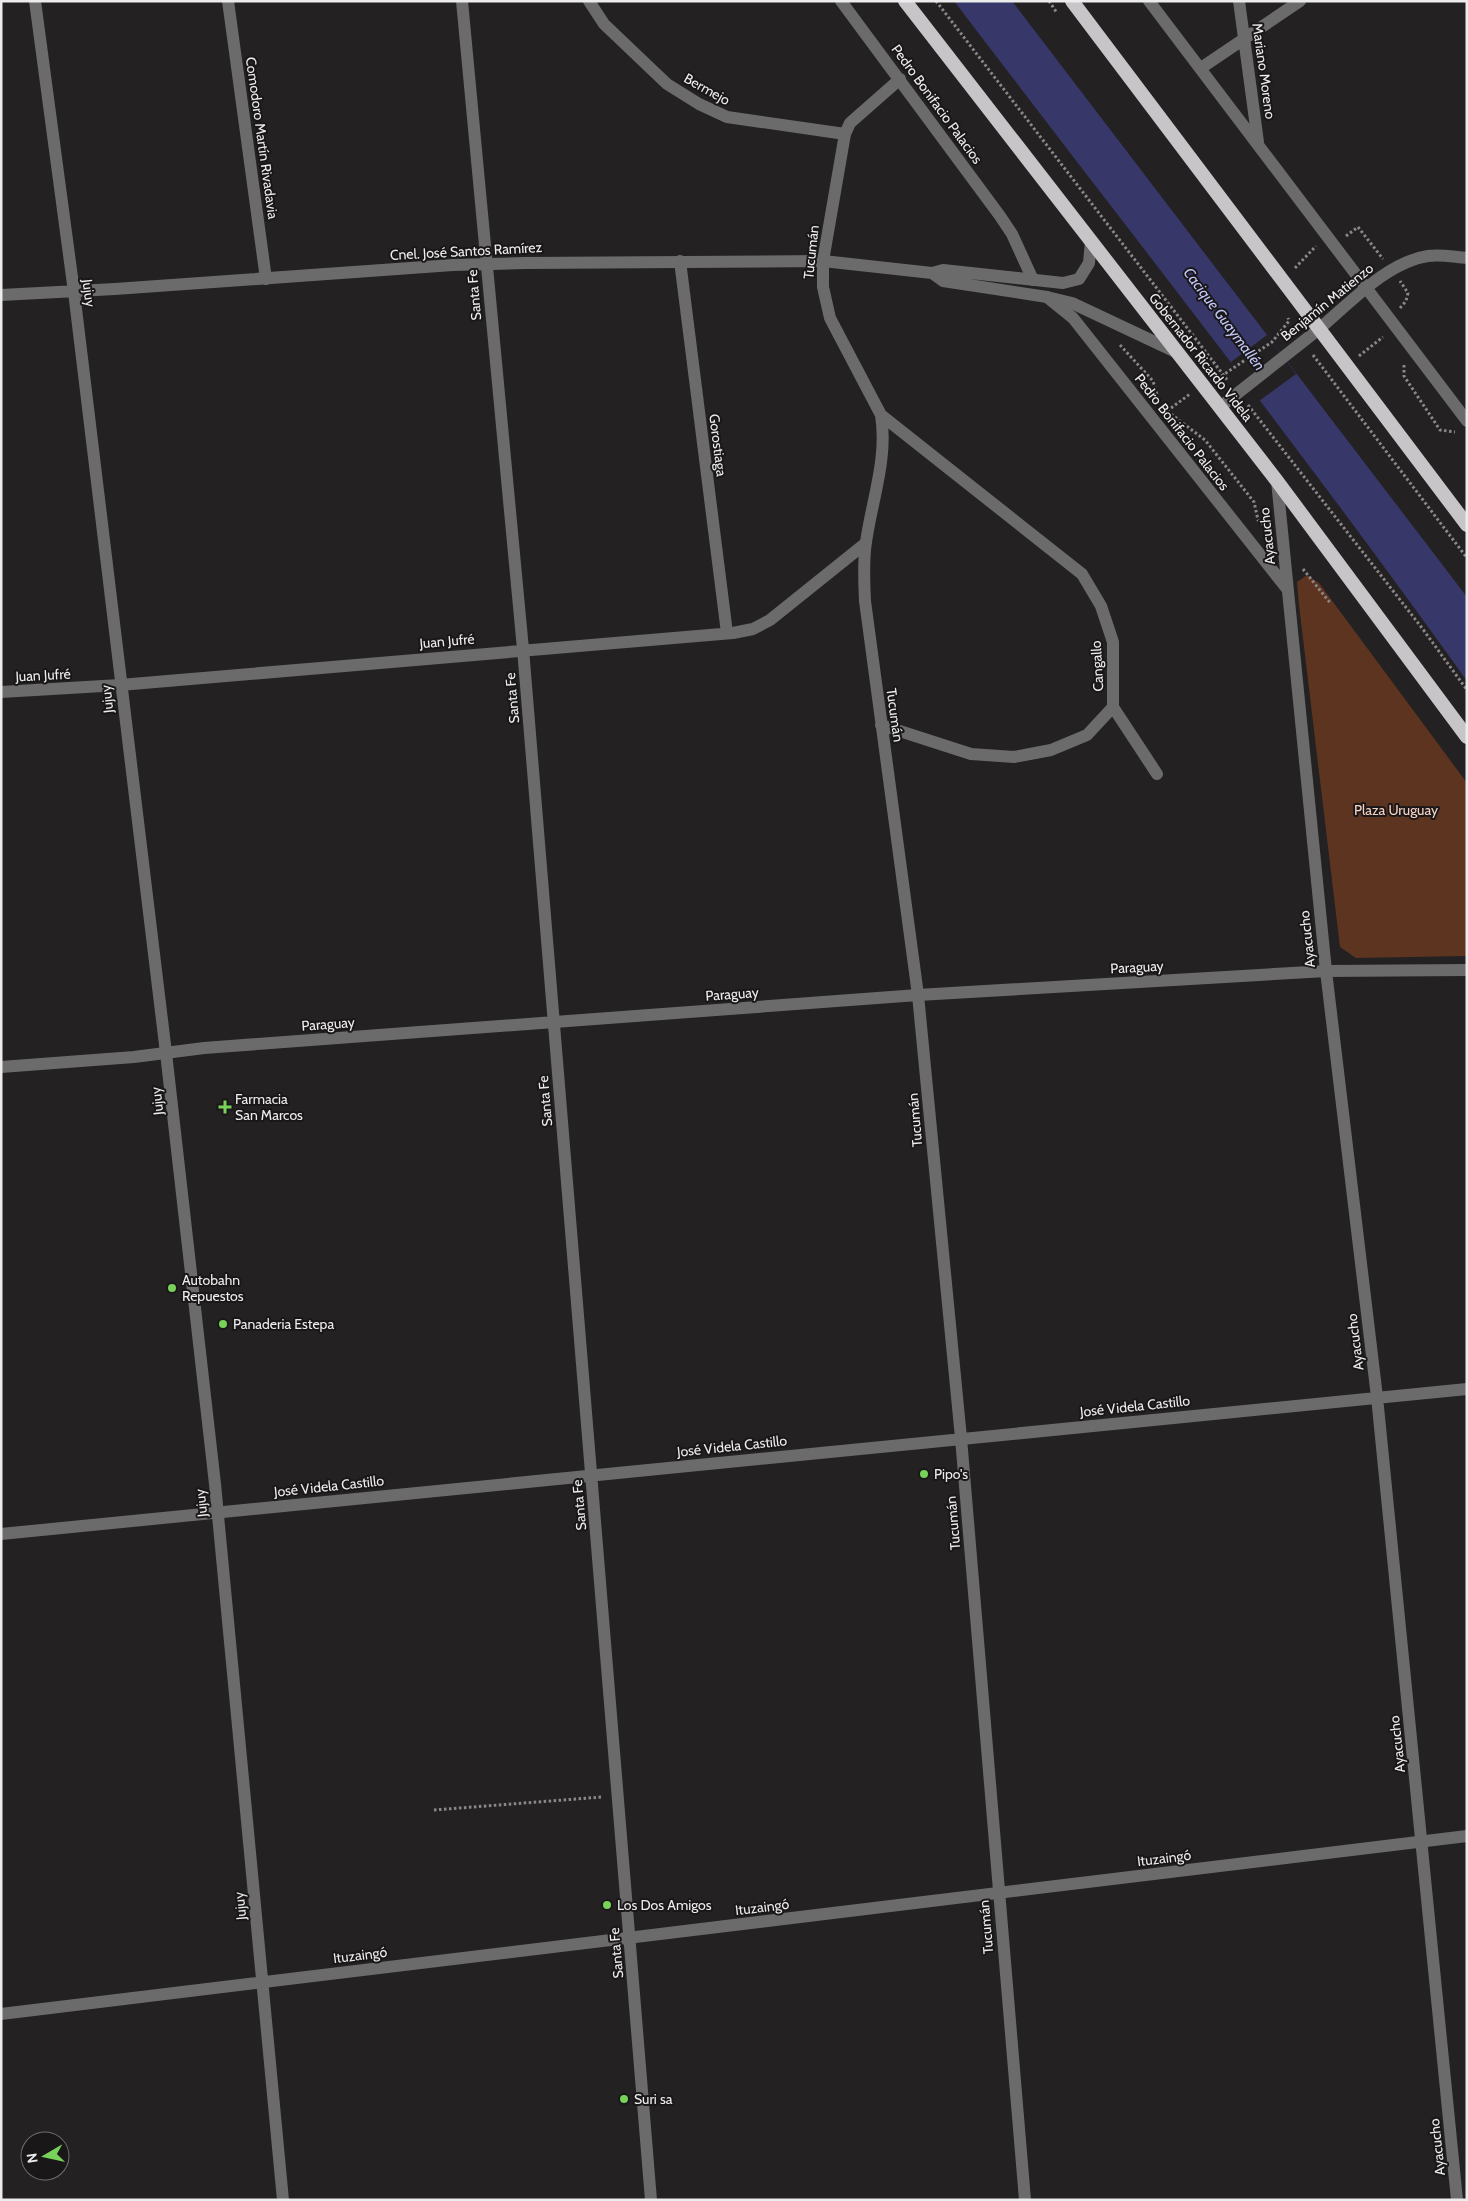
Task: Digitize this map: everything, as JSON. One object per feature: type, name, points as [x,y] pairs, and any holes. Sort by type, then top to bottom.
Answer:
[{"type":"highway","name":"Gobernador Ricardo Videla","points":[[905,1],[1277,481],[1467,737]]},
{"type":"highway","points":[[1072,1],[1467,525]]},
{"type":"street","name":"Jujuy","points":[[35,1],[74,292],[120,685],[166,1053],[218,1513],[283,2200]]},
{"type":"street","name":"Comodoro Martín Rivadavia","points":[[228,1],[266,279]]},
{"type":"street","name":"Santa Fe","points":[[462,1],[523,649],[651,2200]]},
{"type":"street","name":"Bermejo","points":[[589,1],[604,24],[660,77],[699,104],[726,117],[845,134]]},
{"type":"street","name":"Pedro Bonifacio Palacios","points":[[841,1],[1004,222],[1012,234],[1033,280]]},
{"type":"street","points":[[1150,1],[1467,421]]},
{"type":"street","name":"Mariano Moreno","points":[[1239,1],[1259,146]]},
{"type":"street","points":[[1201,68],[1300,1]]},
{"type":"street","name":"Tucumán","points":[[900,79],[850,124],[845,134],[823,261],[823,287],[830,318],[881,415],[884,449],[866,543],[864,567],[865,600],[918,995],[961,1438],[1025,2200]]},
{"type":"street","name":"Cnel. José Santos Ramírez","points":[[1,295],[74,292],[486,264],[823,261],[932,273],[943,270],[1063,283],[1078,279],[1089,263],[1091,241]]},
{"type":"street","name":"Benjamín Matienzo","points":[[1220,407],[1319,329],[1366,288],[1402,262],[1429,255],[1467,258]]},
{"type":"street","name":"Gorostiaga","points":[[680,262],[727,633]]},
{"type":"street","name":"Cnel. José Santos Ramírez","points":[[932,273],[943,281],[1047,297],[1072,304],[1176,352]]},
{"type":"street","name":"Pedro Bonifacio Palacios","points":[[1047,297],[1073,318],[1288,590]]},
{"type":"street","name":"Cangallo","points":[[881,415],[1082,574],[1101,606],[1113,642],[1113,707],[1087,736],[1051,750],[1014,757],[971,754],[882,725]]},
{"type":"street","name":"Ayacucho","points":[[1277,481],[1326,971],[1377,1397],[1457,2200]]},
{"type":"street","name":"Juan Jufré","points":[[1,692],[120,685],[727,633],[753,628],[770,620],[866,543]]},
{"type":"street","points":[[1113,707],[1157,774]]},
{"type":"street","name":"Paraguay","points":[[1,1067],[204,1048],[918,995],[1326,971],[1467,970]]},
{"type":"street","name":"José Videla Castillo","points":[[1,1534],[1467,1389]]},
{"type":"street","name":"Ituzaingó","points":[[1,2014],[1467,1836]]},
{"type":"path","points":[[936,1],[1243,389],[1467,690]]},
{"type":"path","points":[[1282,280],[1311,253],[1316,245],[1316,239]]},
{"type":"path","points":[[1234,368],[1272,342],[1289,321],[1287,316]]},
{"type":"path","points":[[1384,336],[1389,343]]},
{"type":"path","points":[[1306,360],[1312,354],[1467,558]]},
{"type":"path","points":[[1404,363],[1404,376],[1440,430],[1458,432]]},
{"type":"path","points":[[434,1810],[618,1796]]},
{"type":"green space","name":"Plaza Uruguay","points":[[1307,575],[1319,583],[1467,783],[1467,956],[1356,958],[1340,947],[1299,605],[1297,582]]},
{"type":"water","name":"Cacique Guaymallén","points":[[954,1],[1012,1],[1467,597],[1467,681],[1278,424]]},
{"type":"pier","points":[[1267,335],[1296,374],[1259,401],[1231,362]]},
{"type":"place","name":"Farmacia San Marcos","points":[[225,1107]]},
{"type":"place","name":"Autobahn Repuestos","points":[[172,1288]]},
{"type":"place","name":"Panaderia Estepa","points":[[223,1324]]},
{"type":"place","name":"Pipo's","points":[[924,1474]]},
{"type":"place","name":"Los Dos Amigos","points":[[607,1905]]},
{"type":"place","name":"Suri sa","points":[[624,2099]]}]
